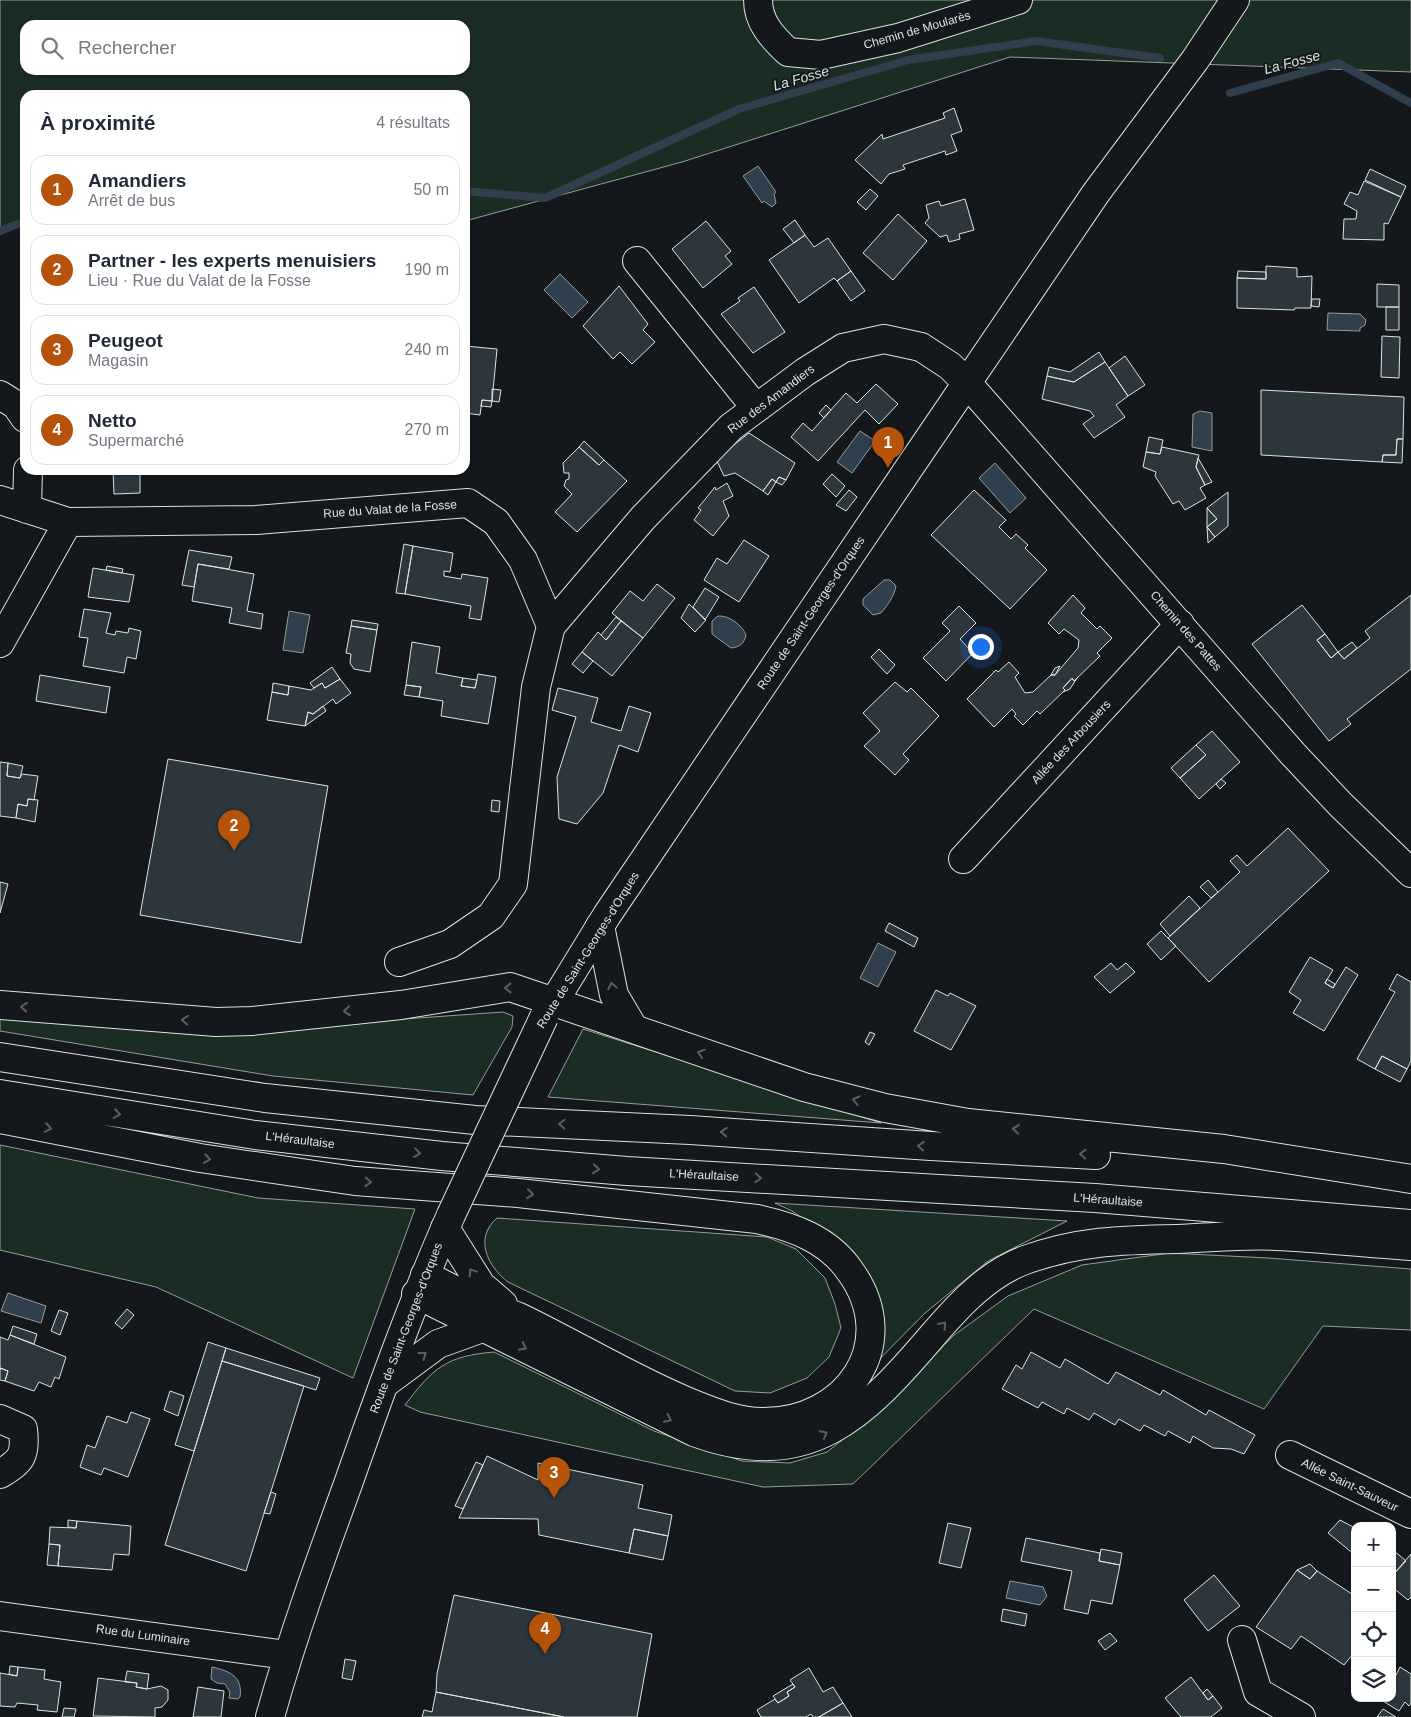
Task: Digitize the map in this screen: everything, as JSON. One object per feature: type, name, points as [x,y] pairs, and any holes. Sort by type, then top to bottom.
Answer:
[{"type":"main road","name":"Chemin de Moularès","points":[[758,0],[758,13],[765,26],[788,52],[821,55],[898,38],[1018,0]]},
{"type":"main road","name":"Route de Saint-Georges-d'Orques","points":[[270,1717],[287,1655],[421,1284],[448,1221],[549,1009],[600,926],[1096,193],[1160,109],[1235,0]]},
{"type":"main road","points":[[637,261],[756,408]]},
{"type":"main road","name":"Rue des Amandiers","points":[[551,626],[643,518],[731,427],[843,348],[884,339],[921,347],[950,366],[967,383]]},
{"type":"main road","name":"Chemin des Pattes","points":[[967,383],[1293,754],[1340,804],[1411,872]]},
{"type":"main road","points":[[0,395],[16,405],[20,411]]},
{"type":"main road","points":[[27,508],[28,475]]},
{"type":"main road","name":"Rue du Valat de la Fosse","points":[[0,500],[68,522],[256,520],[468,503],[496,522],[523,560],[551,626]]},
{"type":"main road","points":[[0,643],[68,522]]},
{"type":"main road","name":"Allée des Arbousiers","points":[[963,859],[1180,624]]},
{"type":"main road","points":[[398,962],[450,944],[491,916],[513,884],[536,687],[551,626]]},
{"type":"main road","points":[[600,926],[614,995],[634,1030]]},
{"type":"main road","points":[[0,1005],[216,1022],[252,1021],[401,1005],[510,986],[549,1009],[634,1030],[804,1087],[885,1108],[968,1124],[1224,1149],[1411,1180]]},
{"type":"main road","points":[[0,1057],[265,1098],[475,1120],[690,1130],[1115,1156],[1411,1180]]},
{"type":"main road","name":"L'Héraultaise","points":[[0,1094],[56,1105],[255,1135],[442,1156],[626,1171],[1095,1198],[1411,1224]]},
{"type":"main road","points":[[0,1119],[200,1158],[355,1181],[518,1193],[757,1219],[778,1224],[809,1235],[837,1256],[850,1270],[865,1300],[871,1332],[860,1371],[846,1390],[829,1405],[804,1417],[782,1422],[760,1422],[717,1413],[669,1394],[519,1318],[485,1304],[421,1284]]},
{"type":"main road","points":[[448,1221],[481,1285],[519,1318]]},
{"type":"main road","points":[[421,1284],[485,1327],[694,1432],[716,1440],[769,1447],[820,1437],[844,1422],[892,1381],[964,1301],[992,1278],[1022,1261],[1070,1246],[1114,1241],[1274,1236],[1411,1246]]},
{"type":"main road","points":[[384,1384],[438,1344],[485,1327]]},
{"type":"main road","points":[[0,1419],[23,1428],[26,1447],[17,1464],[0,1474]]},
{"type":"main road","name":"Allée Saint-Sauveur","points":[[1290,1455],[1411,1514]]},
{"type":"main road","name":"Rue du Luminaire","points":[[0,1616],[287,1655]]},
{"type":"main road","points":[[1242,1640],[1258,1692],[1301,1717]]},
{"type":"green space","points":[[0,0],[1411,0],[1411,72],[1010,57],[682,162],[470,220],[470,90],[20,90],[20,226],[0,232]]},
{"type":"green space","points":[[503,1012],[513,1016],[512,1027],[473,1095],[273,1076],[0,1031],[0,1016],[149,1031],[220,1032]]},
{"type":"green space","points":[[583,1029],[881,1123],[548,1097]]},
{"type":"green space","points":[[0,1145],[258,1198],[415,1209],[353,1378],[156,1287],[0,1250]]},
{"type":"green space","points":[[775,1203],[1067,1221],[988,1261],[924,1314],[858,1381],[876,1342],[822,1231],[792,1211]]},
{"type":"green space","points":[[497,1218],[767,1237],[796,1249],[825,1278],[835,1304],[841,1328],[829,1357],[807,1378],[770,1393],[735,1391],[508,1282],[494,1268],[486,1251],[486,1234]]},
{"type":"green space","points":[[1170,1253],[1268,1258],[1411,1269],[1411,1330],[1323,1326],[1264,1409],[1034,1309],[853,1484],[763,1487],[420,1412],[405,1405],[424,1382],[442,1366],[464,1357],[494,1352],[654,1431],[742,1461],[790,1463],[827,1452],[882,1409],[953,1336],[1008,1296],[1082,1265]]},
{"type":"water","points":[[758,166],[776,192],[774,194],[776,203],[772,207],[764,201],[762,203],[743,176]]},
{"type":"water","points":[[560,274],[588,302],[572,318],[544,290]]},
{"type":"water","points":[[1328,313],[1360,314],[1366,320],[1365,325],[1360,328],[1360,331],[1327,330]]},
{"type":"water","points":[[1200,411],[1212,413],[1212,451],[1192,447],[1193,414]]},
{"type":"water","points":[[860,431],[875,441],[852,473],[837,462]]},
{"type":"water","points":[[995,463],[1026,498],[1010,513],[979,478]]},
{"type":"water","points":[[884,580],[890,580],[896,586],[895,590],[881,613],[873,615],[863,605],[863,599]]},
{"type":"water","points":[[289,611],[310,615],[303,653],[283,650]]},
{"type":"water","points":[[718,616],[731,619],[742,628],[746,635],[744,641],[737,647],[731,648],[712,634],[712,621]]},
{"type":"water","points":[[878,943],[896,952],[878,987],[860,978]]},
{"type":"water","points":[[8,1293],[46,1306],[41,1323],[1,1311]]},
{"type":"water","points":[[1010,1581],[1043,1587],[1047,1596],[1040,1605],[1006,1598]]},
{"type":"water","points":[[212,1667],[234,1676],[239,1684],[240,1697],[238,1699],[229,1698],[230,1692],[225,1684],[217,1683],[211,1679]]},
{"type":"building","points":[[954,108],[962,131],[951,135],[957,151],[946,155],[945,151],[903,165],[905,169],[889,174],[881,184],[855,160],[882,134],[883,139],[945,118],[943,113]]},
{"type":"building","points":[[1370,169],[1406,186],[1401,197],[1365,180]]},
{"type":"building","points":[[1364,181],[1401,197],[1388,224],[1384,223],[1384,240],[1343,239],[1344,219],[1356,219],[1357,211],[1344,204],[1350,192],[1358,195]]},
{"type":"building","points":[[870,189],[878,196],[866,210],[857,202]]},
{"type":"building","points":[[965,199],[974,230],[959,234],[960,239],[949,242],[947,235],[940,237],[925,223],[929,218],[926,205],[939,201],[941,206]]},
{"type":"building","points":[[898,214],[927,241],[893,280],[863,253]]},
{"type":"building","points":[[795,220],[805,235],[794,243],[783,229]]},
{"type":"building","points":[[706,221],[731,251],[725,256],[732,264],[703,288],[672,249]]},
{"type":"building","points":[[805,235],[814,247],[828,238],[851,271],[837,281],[834,278],[799,303],[769,260]]},
{"type":"building","points":[[1266,266],[1297,268],[1297,277],[1312,276],[1311,308],[1295,308],[1294,310],[1237,308],[1237,278],[1266,279]]},
{"type":"building","points":[[851,271],[865,291],[851,301],[837,281]]},
{"type":"building","points":[[1238,271],[1266,272],[1266,279],[1237,278]]},
{"type":"building","points":[[1377,284],[1399,285],[1399,307],[1377,307]]},
{"type":"building","points":[[619,286],[648,324],[643,330],[655,342],[632,364],[620,352],[613,359],[583,326]]},
{"type":"building","points":[[754,287],[785,332],[753,353],[721,314],[740,301],[738,298]]},
{"type":"building","points":[[1312,299],[1320,299],[1319,307],[1311,306]]},
{"type":"building","points":[[1386,307],[1399,307],[1399,330],[1386,330]]},
{"type":"building","points":[[1382,336],[1400,337],[1399,378],[1381,377]]},
{"type":"building","points":[[470,346],[497,349],[492,401],[482,400],[480,415],[470,414]]},
{"type":"building","points":[[1099,352],[1105,362],[1074,382],[1047,376],[1049,367],[1070,372]]},
{"type":"building","points":[[1125,356],[1145,385],[1128,396],[1109,368]]},
{"type":"building","points":[[1105,362],[1128,396],[1116,405],[1125,417],[1094,438],[1083,424],[1094,416],[1090,411],[1042,399],[1047,376],[1074,382]]},
{"type":"building","points":[[876,384],[898,404],[879,424],[865,410],[818,461],[791,437],[803,423],[812,431],[846,393],[857,403]]},
{"type":"building","points":[[492,389],[501,390],[499,402],[492,401]]},
{"type":"building","points":[[1261,390],[1404,397],[1403,439],[1397,439],[1396,455],[1383,455],[1382,462],[1261,455]]},
{"type":"building","points":[[482,400],[492,401],[491,407],[481,406]]},
{"type":"building","points":[[826,405],[831,410],[824,418],[819,413]]},
{"type":"building","points":[[749,433],[795,463],[786,480],[779,477],[776,482],[772,479],[763,491],[735,473],[724,476],[716,459]]},
{"type":"building","points":[[1149,437],[1163,440],[1160,454],[1146,452]]},
{"type":"building","points":[[1397,439],[1403,439],[1402,463],[1382,462],[1383,455],[1396,455]]},
{"type":"building","points":[[584,441],[604,460],[599,465],[579,447]]},
{"type":"building","points":[[579,447],[599,465],[604,460],[627,481],[577,532],[555,512],[572,494],[564,486],[566,480],[569,479],[569,473],[564,473],[563,463]]},
{"type":"building","points":[[1162,447],[1199,455],[1196,467],[1205,485],[1200,488],[1206,498],[1185,510],[1179,501],[1173,504],[1155,476],[1156,472],[1143,467],[1146,452],[1160,454]]},
{"type":"building","points":[[1198,458],[1212,482],[1205,485],[1196,467]]},
{"type":"building","points":[[832,474],[845,486],[836,497],[823,484]]},
{"type":"building","points":[[113,475],[140,475],[140,493],[114,494]]},
{"type":"building","points":[[779,477],[786,480],[782,485],[776,482]]},
{"type":"building","points":[[772,479],[776,482],[768,495],[763,491]]},
{"type":"building","points":[[727,483],[733,496],[723,501],[729,516],[713,536],[694,520],[701,510],[698,508],[715,487],[716,490]]},
{"type":"building","points":[[849,490],[857,497],[846,511],[836,505]]},
{"type":"building","points":[[974,490],[1006,520],[999,527],[1011,539],[1016,534],[1028,545],[1025,548],[1047,570],[1010,609],[931,535]]},
{"type":"building","points":[[1228,492],[1228,526],[1215,537],[1207,527],[1217,519],[1207,508]]},
{"type":"building","points":[[1207,508],[1217,519],[1207,527]]},
{"type":"building","points":[[1207,527],[1215,537],[1208,543]]},
{"type":"building","points":[[744,540],[769,556],[739,602],[704,580],[717,558],[727,564]]},
{"type":"building","points":[[404,544],[413,546],[405,594],[396,593]]},
{"type":"building","points":[[413,546],[453,553],[450,572],[444,571],[444,576],[461,579],[462,574],[488,578],[481,620],[469,618],[471,606],[405,594]]},
{"type":"building","points":[[189,550],[232,557],[229,569],[198,564],[194,587],[182,585]]},
{"type":"building","points":[[198,564],[254,574],[247,611],[263,614],[261,629],[229,623],[232,608],[192,601]]},
{"type":"building","points":[[107,566],[123,569],[122,573],[106,570]]},
{"type":"building","points":[[93,568],[134,575],[129,602],[88,597]]},
{"type":"building","points":[[657,584],[675,598],[643,638],[612,613],[630,591],[643,601]]},
{"type":"building","points":[[705,588],[719,597],[705,620],[693,607]]},
{"type":"building","points":[[1073,595],[1085,608],[1081,613],[1097,629],[1100,626],[1112,638],[1097,653],[1100,656],[1074,681],[1072,678],[1063,688],[1065,690],[1040,714],[1037,711],[1023,725],[1014,716],[1016,714],[1012,709],[994,727],[967,699],[996,670],[998,672],[1009,662],[1019,673],[1015,677],[1025,693],[1033,692],[1051,675],[1055,675],[1078,648],[1079,640],[1064,629],[1059,634],[1048,623]]},
{"type":"building","points":[[1411,595],[1411,669],[1347,719],[1351,724],[1329,741],[1252,644],[1302,605],[1325,634],[1317,640],[1331,658],[1338,652],[1344,659],[1370,638],[1365,631]]},
{"type":"building","points":[[689,604],[706,620],[695,632],[681,618]]},
{"type":"building","points":[[959,606],[976,623],[960,639],[973,653],[946,681],[923,658],[950,631],[942,623]]},
{"type":"building","points":[[84,609],[111,613],[106,633],[115,635],[116,631],[128,633],[129,628],[141,631],[136,659],[127,657],[124,673],[83,666],[88,638],[79,637]]},
{"type":"building","points":[[616,617],[621,621],[606,640],[601,635]]},
{"type":"building","points":[[352,620],[378,624],[377,630],[351,626]]},
{"type":"building","points":[[621,621],[643,638],[612,676],[582,652],[598,632],[606,640]]},
{"type":"building","points":[[351,626],[377,630],[370,672],[354,669],[350,663],[351,654],[346,653]]},
{"type":"building","points":[[1325,634],[1338,652],[1331,658],[1317,640]]},
{"type":"building","points":[[412,642],[440,647],[436,673],[463,678],[461,686],[475,688],[478,674],[496,677],[488,724],[441,716],[443,701],[419,697],[421,687],[406,685]]},
{"type":"building","points":[[1352,642],[1357,648],[1344,659],[1338,652]]},
{"type":"building","points":[[879,649],[895,665],[887,674],[871,657]]},
{"type":"building","points":[[582,652],[593,661],[583,673],[572,664]]},
{"type":"building","points":[[1060,666],[1055,675],[1051,675],[1055,668]]},
{"type":"building","points":[[332,667],[340,679],[325,688],[322,683],[314,688],[310,683]]},
{"type":"building","points":[[40,675],[110,687],[106,713],[36,701]]},
{"type":"building","points":[[463,678],[477,680],[475,688],[461,686]]},
{"type":"building","points":[[1072,678],[1074,681],[1077,678],[1070,689],[1063,692],[1065,690],[1063,688]]},
{"type":"building","points":[[340,679],[351,693],[336,704],[333,699],[313,714],[308,712],[305,726],[267,720],[272,692],[288,695],[289,686],[311,690],[322,683],[325,688]]},
{"type":"building","points":[[895,682],[907,692],[911,688],[939,716],[903,754],[909,760],[895,775],[864,746],[880,731],[863,713]]},
{"type":"building","points":[[273,683],[289,686],[288,695],[272,692]]},
{"type":"building","points":[[406,685],[421,687],[419,697],[404,695]]},
{"type":"building","points":[[558,688],[598,698],[591,722],[621,731],[629,706],[651,713],[638,752],[619,745],[603,793],[577,824],[559,819],[557,777],[576,717],[552,710]]},
{"type":"building","points":[[323,706],[326,711],[305,726],[308,712],[313,714]]},
{"type":"building","points":[[1212,731],[1240,762],[1199,799],[1180,778],[1206,755],[1196,745]]},
{"type":"building","points":[[1196,745],[1206,755],[1180,778],[1171,768]]},
{"type":"building","points":[[168,759],[328,786],[301,943],[140,915]]},
{"type":"building","points":[[0,762],[8,763],[7,776],[20,778],[22,774],[38,776],[34,800],[28,799],[27,806],[18,804],[16,818],[0,816]]},
{"type":"building","points":[[8,763],[23,766],[20,778],[7,776]]},
{"type":"building","points":[[1221,779],[1226,783],[1220,789],[1216,784]]},
{"type":"building","points":[[28,799],[38,800],[35,822],[16,818],[18,804],[27,806]]},
{"type":"building","points":[[492,800],[500,801],[499,812],[491,811]]},
{"type":"building","points":[[1288,828],[1329,871],[1209,982],[1168,938],[1240,872],[1230,861],[1237,855],[1247,866]]},
{"type":"building","points":[[1208,880],[1218,892],[1211,898],[1200,887]]},
{"type":"building","points":[[0,882],[8,884],[0,913]]},
{"type":"building","points":[[1189,896],[1200,908],[1170,936],[1160,924]]},
{"type":"building","points":[[889,923],[918,938],[914,947],[885,931]]},
{"type":"building","points":[[1161,931],[1176,946],[1161,960],[1147,944]]},
{"type":"building","points":[[1310,957],[1333,970],[1325,983],[1333,988],[1346,967],[1358,975],[1324,1031],[1293,1013],[1301,1000],[1289,992]]},
{"type":"building","points":[[1111,963],[1117,970],[1126,963],[1135,972],[1110,993],[1094,977]]},
{"type":"building","points":[[1397,974],[1411,982],[1411,1061],[1407,1069],[1382,1056],[1375,1069],[1357,1059],[1395,992],[1389,989]]},
{"type":"building","points":[[1327,979],[1335,984],[1333,988],[1325,983]]},
{"type":"building","points":[[936,990],[948,996],[950,993],[976,1006],[951,1050],[914,1031]]},
{"type":"building","points":[[870,1032],[875,1034],[869,1045],[865,1042]]},
{"type":"building","points":[[1382,1056],[1407,1069],[1400,1082],[1375,1069]]},
{"type":"building","points":[[127,1309],[134,1315],[122,1329],[115,1323]]},
{"type":"building","points":[[59,1310],[68,1313],[60,1335],[51,1331]]},
{"type":"building","points":[[13,1326],[37,1334],[34,1344],[10,1335]]},
{"type":"building","points":[[10,1335],[66,1357],[59,1379],[55,1377],[51,1387],[39,1382],[34,1391],[5,1381],[8,1371],[0,1368],[0,1337],[8,1340]]},
{"type":"building","points":[[208,1342],[226,1348],[194,1451],[175,1445]]},
{"type":"building","points":[[226,1348],[320,1378],[316,1390],[222,1361]]},
{"type":"building","points":[[1031,1352],[1060,1368],[1065,1359],[1108,1384],[1116,1372],[1160,1395],[1163,1390],[1206,1415],[1209,1410],[1255,1435],[1244,1454],[1231,1449],[1213,1448],[1193,1436],[1190,1443],[1168,1431],[1165,1436],[1144,1425],[1140,1431],[1119,1419],[1115,1425],[1094,1413],[1089,1420],[1067,1408],[1064,1414],[1042,1402],[1038,1408],[1002,1389],[1016,1365],[1022,1369]]},
{"type":"building","points":[[222,1361],[304,1386],[246,1571],[165,1545]]},
{"type":"building","points":[[0,1368],[8,1371],[5,1381],[0,1380]]},
{"type":"building","points":[[170,1391],[184,1396],[178,1416],[164,1410]]},
{"type":"building","points":[[131,1412],[150,1419],[128,1477],[104,1468],[101,1475],[80,1467],[87,1445],[95,1448],[107,1416],[127,1423]]},
{"type":"building","points":[[487,1456],[538,1480],[538,1463],[643,1485],[638,1508],[672,1515],[668,1536],[634,1529],[629,1553],[539,1535],[538,1519],[459,1518]]},
{"type":"building","points":[[476,1462],[483,1465],[463,1509],[455,1506]]},
{"type":"building","points":[[271,1492],[276,1494],[270,1514],[264,1513]]},
{"type":"building","points":[[68,1520],[77,1521],[76,1528],[68,1527]]},
{"type":"building","points":[[1340,1520],[1351,1526],[1351,1552],[1328,1533]]},
{"type":"building","points":[[77,1521],[131,1526],[129,1555],[114,1554],[112,1570],[58,1566],[60,1545],[49,1544],[50,1527],[76,1528]]},
{"type":"building","points":[[948,1523],[971,1528],[961,1568],[939,1563]]},
{"type":"building","points":[[634,1529],[668,1536],[663,1560],[629,1553]]},
{"type":"building","points":[[1026,1538],[1100,1553],[1099,1561],[1120,1565],[1112,1604],[1091,1600],[1088,1614],[1064,1609],[1072,1571],[1021,1561]]},
{"type":"building","points":[[49,1544],[60,1545],[58,1566],[47,1565]]},
{"type":"building","points":[[1101,1549],[1122,1553],[1120,1565],[1099,1561]]},
{"type":"building","points":[[1396,1552],[1406,1561],[1396,1572]]},
{"type":"building","points":[[1411,1554],[1411,1597],[1408,1600],[1396,1590],[1396,1571]]},
{"type":"building","points":[[1310,1564],[1317,1571],[1310,1579],[1297,1570]]},
{"type":"building","points":[[1297,1570],[1310,1579],[1317,1571],[1351,1593],[1351,1656],[1344,1665],[1301,1636],[1291,1649],[1256,1627]]},
{"type":"building","points":[[1214,1575],[1240,1606],[1208,1631],[1184,1600]]},
{"type":"building","points":[[454,1595],[652,1634],[637,1717],[564,1717],[436,1692],[437,1674]]},
{"type":"building","points":[[1003,1609],[1027,1614],[1025,1626],[1001,1621]]},
{"type":"building","points":[[1110,1633],[1117,1641],[1105,1650],[1098,1641]]},
{"type":"building","points":[[345,1659],[356,1661],[352,1680],[342,1678]]},
{"type":"building","points":[[10,1666],[18,1667],[17,1676],[9,1674]]},
{"type":"building","points":[[18,1667],[45,1670],[44,1679],[61,1682],[57,1712],[37,1710],[38,1705],[17,1703],[15,1707],[0,1706],[0,1673],[17,1676]]},
{"type":"building","points":[[1400,1667],[1411,1674],[1411,1703],[1409,1706],[1405,1702],[1399,1711],[1384,1702],[1396,1702],[1396,1675]]},
{"type":"building","points":[[809,1668],[823,1692],[833,1687],[843,1703],[819,1717],[813,1717],[811,1714],[806,1717],[761,1717],[757,1710],[775,1699],[778,1703],[789,1696],[787,1692],[795,1687],[790,1680]]},
{"type":"building","points":[[127,1671],[149,1674],[147,1689],[136,1687],[137,1683],[125,1682]]},
{"type":"building","points":[[1191,1677],[1208,1700],[1213,1696],[1222,1708],[1211,1717],[1181,1717],[1165,1698]]},
{"type":"building","points":[[98,1678],[137,1683],[136,1687],[147,1689],[161,1686],[168,1690],[168,1700],[162,1707],[155,1708],[155,1717],[93,1716]]},
{"type":"building","points":[[793,1684],[795,1687],[787,1692],[789,1696],[778,1703],[773,1696]]},
{"type":"building","points":[[198,1687],[224,1691],[221,1717],[193,1717]]},
{"type":"building","points":[[1207,1689],[1213,1696],[1208,1700],[1203,1693]]},
{"type":"building","points":[[436,1692],[564,1717],[422,1717],[424,1710],[432,1712]]},
{"type":"building","points":[[843,1703],[852,1717],[819,1717]]},
{"type":"building","points":[[64,1708],[76,1709],[74,1717],[62,1717]]},
{"type":"building","points":[[1383,1709],[1396,1717],[1377,1717]]},
{"type":"waterway","name":"La Fosse","points":[[470,191],[545,198],[739,109],[908,60],[1036,41],[1160,58]]},
{"type":"waterway","name":"La Fosse","points":[[1230,93],[1338,63],[1411,103]]},
{"type":"waterway","name":"La Fosse","points":[[0,231],[20,223]]},
{"type":"place","name":"Amandiers","points":[[888,468]]},
{"type":"place","name":"Partner - les experts menuisiers","points":[[234,851]]},
{"type":"place","name":"Peugeot","points":[[554,1498]]},
{"type":"place","name":"Netto","points":[[545,1654]]}]
